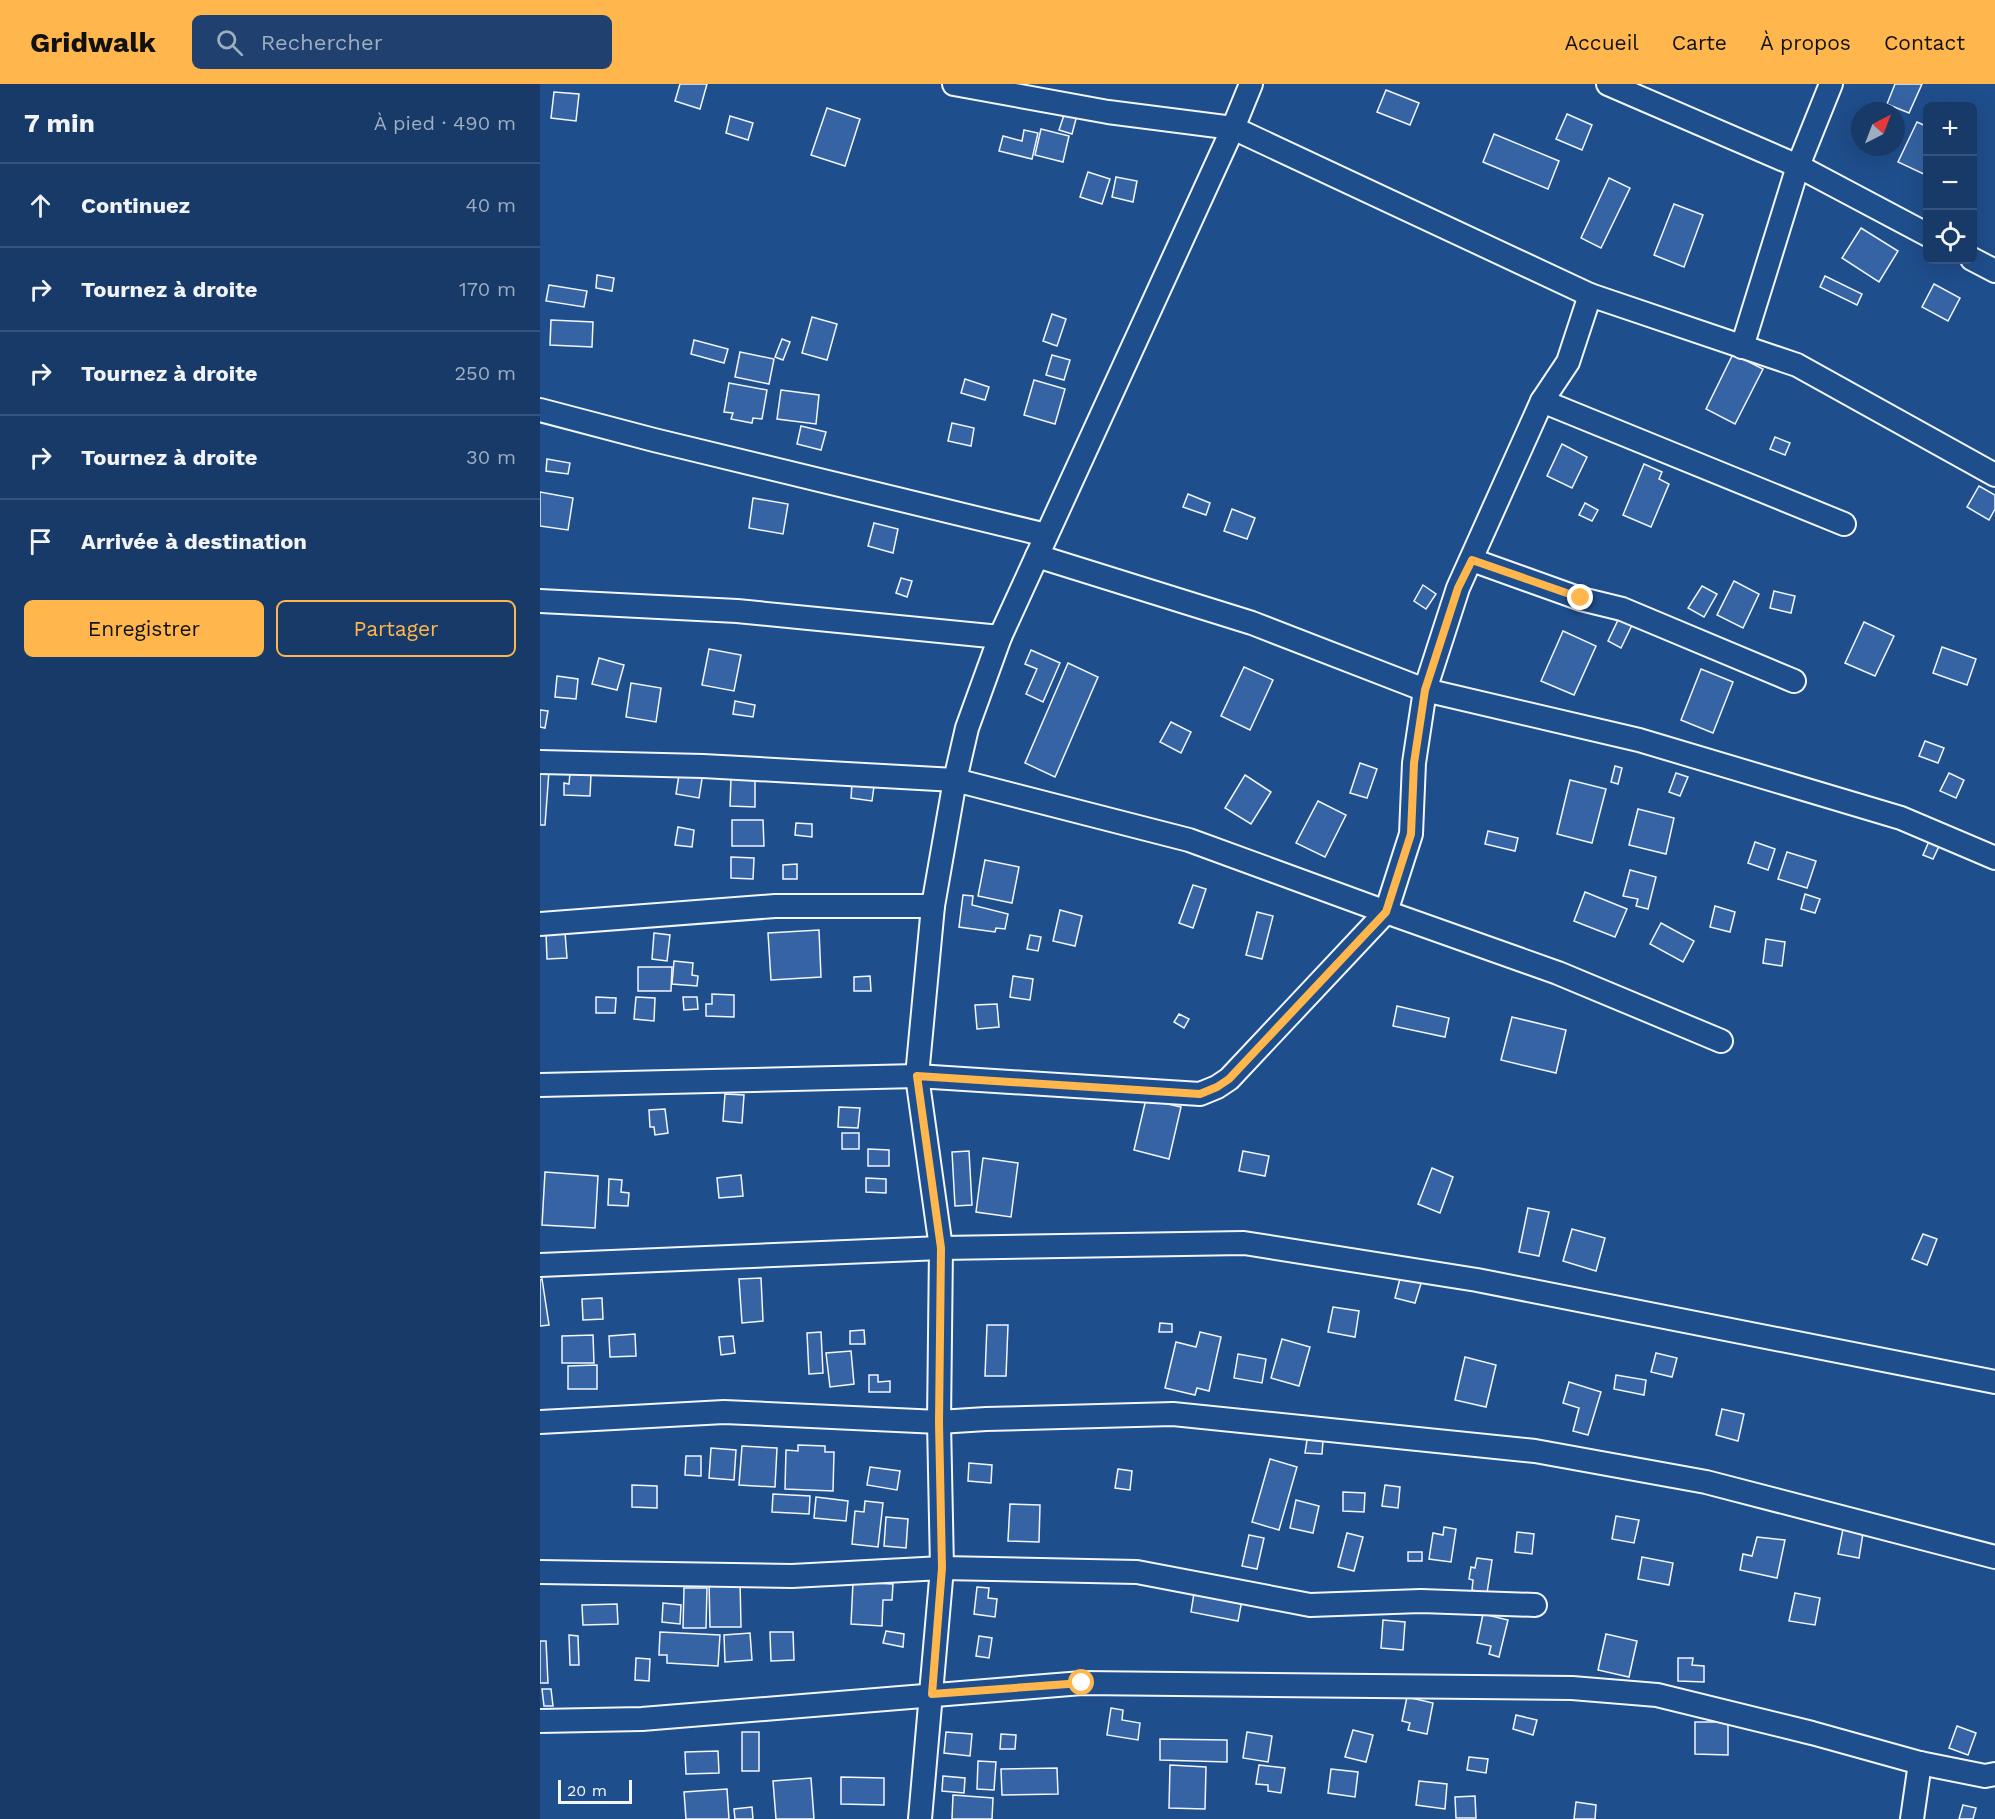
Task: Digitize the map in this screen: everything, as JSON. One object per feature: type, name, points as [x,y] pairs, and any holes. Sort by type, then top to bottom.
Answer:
[{"type":"street","points":[[954,84],[1108,112],[1233,128],[1590,295],[1797,365],[1995,475]]},
{"type":"street","points":[[920,1819],[942,1568],[939,1422],[941,1248],[917,1076],[933,906],[956,780],[967,728],[1000,637],[1251,84]]},
{"type":"street","points":[[1608,84],[1798,166],[1923,232]]},
{"type":"street","points":[[1742,346],[1798,166],[1830,84]]},
{"type":"street","points":[[1977,262],[1995,271]]},
{"type":"street","points":[[540,1085],[917,1076],[1200,1094],[1229,1079],[1386,912],[1411,834],[1414,763],[1425,690],[1458,588],[1542,401],[1568,362],[1590,295]]},
{"type":"street","points":[[1542,401],[1844,524]]},
{"type":"street","points":[[540,410],[1046,536]]},
{"type":"street","points":[[1037,556],[1252,623],[1425,690],[1639,740],[1901,818],[1995,858]]},
{"type":"street","points":[[1472,560],[1581,598],[1622,609],[1794,681]]},
{"type":"street","points":[[540,601],[737,611],[1000,637]]},
{"type":"street","points":[[540,762],[703,766],[956,780],[1189,840],[1558,973],[1721,1041]]},
{"type":"street","points":[[540,924],[775,906],[933,906]]},
{"type":"street","points":[[540,1265],[941,1248],[1244,1243],[1477,1280],[1995,1382]]},
{"type":"street","points":[[540,1422],[724,1412],[939,1422],[1173,1414],[1535,1451],[1706,1482],[1995,1557]]},
{"type":"street","points":[[540,1572],[792,1576],[942,1568],[1137,1572],[1310,1605],[1421,1601],[1535,1605]]},
{"type":"street","points":[[540,1721],[642,1719],[1082,1683],[1572,1688],[1657,1695],[1812,1733],[1920,1763],[1985,1776],[1995,1774]]},
{"type":"street","points":[[1912,1819],[1920,1763]]},
{"type":"building","points":[[680,84],[707,84],[700,109],[675,101]]},
{"type":"building","points":[[1895,84],[1922,84],[1909,113],[1905,111],[1905,102],[1888,102]]},
{"type":"building","points":[[1386,90],[1419,103],[1410,125],[1377,112]]},
{"type":"building","points":[[554,92],[579,94],[576,121],[551,118]]},
{"type":"building","points":[[827,108],[860,119],[845,166],[811,155]]},
{"type":"building","points":[[1065,112],[1077,115],[1072,134],[1059,130]]},
{"type":"building","points":[[1567,114],[1592,125],[1582,150],[1556,139]]},
{"type":"building","points":[[730,116],[753,123],[748,140],[726,133]]},
{"type":"building","points":[[1917,122],[1923,125],[1923,174],[1898,162],[1901,156],[1905,156],[1905,147]]},
{"type":"building","points":[[1041,129],[1069,136],[1063,162],[1035,155]]},
{"type":"building","points":[[1024,130],[1038,133],[1032,159],[999,151],[1003,136],[1022,141]]},
{"type":"building","points":[[1494,134],[1559,161],[1548,189],[1483,162]]},
{"type":"building","points":[[1088,172],[1110,179],[1102,204],[1080,197]]},
{"type":"building","points":[[1116,177],[1137,181],[1133,202],[1112,197]]},
{"type":"building","points":[[1609,178],[1630,188],[1601,248],[1581,238]]},
{"type":"building","points":[[1674,204],[1703,215],[1684,267],[1654,255]]},
{"type":"building","points":[[1861,228],[1898,251],[1879,282],[1842,258]]},
{"type":"building","points":[[597,275],[614,278],[612,291],[596,288]]},
{"type":"building","points":[[1825,276],[1862,294],[1857,305],[1820,287]]},
{"type":"building","points":[[1934,284],[1960,298],[1948,321],[1922,307]]},
{"type":"building","points":[[549,285],[587,291],[584,307],[546,301]]},
{"type":"building","points":[[1052,314],[1066,319],[1057,346],[1043,341]]},
{"type":"building","points":[[812,317],[837,324],[827,360],[802,353]]},
{"type":"building","points":[[551,320],[593,322],[592,347],[550,345]]},
{"type":"building","points":[[782,339],[790,342],[783,360],[775,357]]},
{"type":"building","points":[[694,340],[728,349],[724,363],[691,354]]},
{"type":"building","points":[[740,352],[774,359],[769,384],[735,377]]},
{"type":"building","points":[[1733,354],[1763,369],[1735,424],[1706,409]]},
{"type":"building","points":[[1052,355],[1070,360],[1064,380],[1046,375]]},
{"type":"building","points":[[965,379],[989,387],[985,400],[961,393]]},
{"type":"building","points":[[1034,380],[1065,389],[1055,424],[1024,415]]},
{"type":"building","points":[[729,383],[767,390],[762,419],[753,418],[752,423],[731,419],[733,413],[724,412]]},
{"type":"building","points":[[781,390],[819,395],[816,424],[777,419]]},
{"type":"building","points":[[952,423],[974,428],[971,446],[948,441]]},
{"type":"building","points":[[801,426],[826,432],[821,450],[797,444]]},
{"type":"building","points":[[1775,437],[1790,443],[1785,455],[1770,449]]},
{"type":"building","points":[[1562,444],[1587,457],[1572,488],[1547,476]]},
{"type":"building","points":[[547,459],[570,463],[568,474],[546,471]]},
{"type":"building","points":[[1644,464],[1662,472],[1659,479],[1669,484],[1651,527],[1623,515]]},
{"type":"building","points":[[1979,486],[1995,495],[1995,509],[1989,520],[1967,507]]},
{"type":"building","points":[[540,492],[573,498],[568,530],[540,526]]},
{"type":"building","points":[[1188,494],[1210,503],[1206,515],[1183,507]]},
{"type":"building","points":[[753,498],[788,504],[783,534],[749,528]]},
{"type":"building","points":[[1585,503],[1598,510],[1592,521],[1579,515]]},
{"type":"building","points":[[1232,509],[1255,518],[1247,539],[1224,531]]},
{"type":"building","points":[[874,523],[898,529],[893,553],[868,546]]},
{"type":"building","points":[[901,578],[912,581],[907,597],[896,593]]},
{"type":"building","points":[[1734,581],[1759,594],[1743,628],[1717,615]]},
{"type":"building","points":[[1423,585],[1436,594],[1426,609],[1414,601]]},
{"type":"building","points":[[1702,586],[1717,594],[1704,617],[1688,608]]},
{"type":"building","points":[[1774,591],[1795,596],[1791,613],[1770,608]]},
{"type":"building","points":[[1619,618],[1632,625],[1621,648],[1608,641]]},
{"type":"building","points":[[1864,622],[1894,636],[1875,676],[1845,663]]},
{"type":"building","points":[[1563,631],[1596,646],[1574,695],[1541,681]]},
{"type":"building","points":[[1942,647],[1976,659],[1967,685],[1933,673]]},
{"type":"building","points":[[709,649],[741,655],[734,691],[702,685]]},
{"type":"building","points":[[1031,650],[1060,663],[1043,702],[1026,694],[1037,669],[1025,664]]},
{"type":"building","points":[[599,658],[624,665],[617,690],[592,684]]},
{"type":"building","points":[[1068,663],[1098,677],[1055,777],[1025,763]]},
{"type":"building","points":[[1244,667],[1273,680],[1250,730],[1221,716]]},
{"type":"building","points":[[1701,669],[1733,682],[1713,733],[1681,720]]},
{"type":"building","points":[[557,676],[578,679],[576,699],[555,697]]},
{"type":"building","points":[[631,683],[661,688],[656,722],[626,717]]},
{"type":"building","points":[[735,701],[755,705],[753,717],[733,714]]},
{"type":"building","points":[[540,710],[548,711],[545,728],[540,727]]},
{"type":"building","points":[[1171,722],[1191,732],[1181,753],[1160,742]]},
{"type":"building","points":[[1925,741],[1944,748],[1938,763],[1919,756]]},
{"type":"building","points":[[1360,763],[1377,769],[1367,798],[1350,793]]},
{"type":"building","points":[[1615,766],[1622,768],[1618,784],[1611,782]]},
{"type":"building","points":[[680,768],[703,772],[699,798],[676,794]]},
{"type":"building","points":[[540,770],[549,771],[545,825],[540,825]]},
{"type":"building","points":[[570,773],[591,774],[590,796],[564,795],[564,783],[569,784]]},
{"type":"building","points":[[1676,773],[1688,777],[1680,796],[1669,792]]},
{"type":"building","points":[[1949,773],[1964,780],[1956,798],[1940,791]]},
{"type":"building","points":[[1245,775],[1271,792],[1251,824],[1225,808]]},
{"type":"building","points":[[731,778],[755,778],[755,807],[730,806]]},
{"type":"building","points":[[1570,780],[1606,789],[1592,843],[1557,834]]},
{"type":"building","points":[[852,783],[874,786],[872,801],[851,798]]},
{"type":"building","points":[[1318,801],[1346,815],[1325,857],[1296,843]]},
{"type":"building","points":[[1638,809],[1674,818],[1666,854],[1629,845]]},
{"type":"building","points":[[732,820],[763,820],[764,846],[732,846]]},
{"type":"building","points":[[796,823],[812,824],[812,837],[795,835]]},
{"type":"building","points":[[678,827],[694,830],[692,847],[675,845]]},
{"type":"building","points":[[1488,831],[1518,838],[1515,851],[1485,844]]},
{"type":"building","points":[[1930,839],[1940,844],[1933,859],[1923,855]]},
{"type":"building","points":[[1755,842],[1775,849],[1768,870],[1748,863]]},
{"type":"building","points":[[1787,852],[1816,861],[1807,888],[1778,879]]},
{"type":"building","points":[[731,857],[754,858],[753,879],[731,878]]},
{"type":"building","points":[[985,860],[1019,867],[1012,903],[978,896]]},
{"type":"building","points":[[797,864],[797,879],[783,879],[783,865]]},
{"type":"building","points":[[1630,870],[1656,877],[1648,909],[1636,906],[1638,899],[1623,896]]},
{"type":"building","points":[[1193,885],[1206,889],[1193,928],[1179,923]]},
{"type":"building","points":[[1585,892],[1627,909],[1615,937],[1574,921]]},
{"type":"building","points":[[1805,894],[1820,899],[1815,913],[1801,909]]},
{"type":"building","points":[[963,895],[973,896],[972,905],[1008,914],[1005,929],[996,928],[995,932],[959,927]]},
{"type":"building","points":[[1715,906],[1735,912],[1730,932],[1710,927]]},
{"type":"building","points":[[1060,910],[1082,916],[1075,946],[1053,941]]},
{"type":"building","points":[[1257,912],[1273,916],[1262,959],[1246,955]]},
{"type":"building","points":[[1661,923],[1694,941],[1683,962],[1650,944]]},
{"type":"building","points":[[819,930],[821,977],[771,980],[768,933]]},
{"type":"building","points":[[565,932],[567,958],[547,959],[546,933]]},
{"type":"building","points":[[654,933],[670,935],[667,961],[652,959]]},
{"type":"building","points":[[1030,935],[1041,937],[1038,951],[1027,949]]},
{"type":"building","points":[[1766,939],[1785,942],[1782,966],[1763,963]]},
{"type":"building","points":[[674,961],[693,963],[692,975],[698,976],[697,986],[672,984]]},
{"type":"building","points":[[638,967],[672,967],[671,991],[638,991]]},
{"type":"building","points":[[870,976],[871,991],[854,991],[854,977]]},
{"type":"building","points":[[1013,976],[1033,979],[1030,1000],[1010,997]]},
{"type":"building","points":[[712,994],[734,995],[734,1017],[706,1016],[706,1004],[712,1004]]},
{"type":"building","points":[[596,997],[616,998],[615,1013],[596,1013]]},
{"type":"building","points":[[636,997],[655,998],[654,1021],[634,1019]]},
{"type":"building","points":[[683,997],[697,997],[698,1009],[684,1010]]},
{"type":"building","points":[[997,1004],[999,1027],[977,1029],[975,1005]]},
{"type":"building","points":[[1397,1006],[1449,1018],[1445,1037],[1393,1026]]},
{"type":"building","points":[[1179,1014],[1189,1019],[1184,1028],[1174,1022]]},
{"type":"building","points":[[1512,1017],[1566,1030],[1556,1073],[1501,1060]]},
{"type":"building","points":[[725,1094],[744,1095],[742,1123],[723,1121]]},
{"type":"building","points":[[1146,1099],[1181,1107],[1169,1159],[1134,1150]]},
{"type":"building","points":[[839,1107],[860,1108],[858,1128],[838,1127]]},
{"type":"building","points":[[665,1109],[668,1133],[655,1135],[654,1127],[650,1127],[649,1110]]},
{"type":"building","points":[[842,1133],[859,1133],[859,1149],[842,1149]]},
{"type":"building","points":[[868,1149],[889,1150],[889,1166],[868,1166]]},
{"type":"building","points":[[969,1151],[972,1205],[955,1206],[952,1152]]},
{"type":"building","points":[[1243,1151],[1269,1156],[1265,1176],[1239,1171]]},
{"type":"building","points":[[983,1158],[1018,1163],[1011,1217],[976,1212]]},
{"type":"building","points":[[1432,1168],[1453,1177],[1440,1213],[1418,1204]]},
{"type":"building","points":[[545,1172],[598,1176],[595,1228],[542,1225]]},
{"type":"building","points":[[741,1175],[743,1196],[719,1198],[717,1178]]},
{"type":"building","points":[[866,1178],[886,1179],[886,1193],[866,1192]]},
{"type":"building","points":[[609,1179],[622,1180],[621,1192],[629,1193],[628,1206],[608,1205]]},
{"type":"building","points":[[1528,1208],[1549,1212],[1539,1256],[1519,1252]]},
{"type":"building","points":[[1572,1229],[1605,1238],[1596,1271],[1563,1261]]},
{"type":"building","points":[[1923,1234],[1937,1239],[1927,1265],[1912,1259]]},
{"type":"building","points":[[1402,1271],[1423,1277],[1415,1303],[1395,1298]]},
{"type":"building","points":[[761,1278],[763,1321],[742,1323],[739,1279]]},
{"type":"building","points":[[542,1279],[549,1325],[540,1326],[540,1280]]},
{"type":"building","points":[[602,1298],[603,1319],[583,1320],[582,1299]]},
{"type":"building","points":[[1333,1307],[1359,1311],[1355,1337],[1328,1332]]},
{"type":"building","points":[[1160,1323],[1172,1324],[1172,1332],[1159,1332]]},
{"type":"building","points":[[987,1325],[1008,1325],[1006,1376],[985,1376]]},
{"type":"building","points":[[864,1330],[865,1344],[850,1344],[850,1331]]},
{"type":"building","points":[[821,1332],[823,1373],[809,1374],[807,1333]]},
{"type":"building","points":[[1200,1332],[1221,1337],[1209,1391],[1197,1388],[1195,1395],[1165,1388],[1176,1342],[1196,1347]]},
{"type":"building","points":[[635,1334],[636,1356],[610,1357],[609,1336]]},
{"type":"building","points":[[593,1335],[594,1363],[562,1363],[562,1336]]},
{"type":"building","points":[[733,1336],[735,1353],[721,1355],[719,1337]]},
{"type":"building","points":[[1282,1339],[1310,1347],[1299,1386],[1271,1378]]},
{"type":"building","points":[[851,1351],[854,1384],[830,1387],[826,1353]]},
{"type":"building","points":[[1656,1353],[1677,1358],[1672,1377],[1651,1372]]},
{"type":"building","points":[[1238,1354],[1266,1359],[1262,1383],[1234,1378]]},
{"type":"building","points":[[1465,1357],[1496,1365],[1486,1407],[1455,1400]]},
{"type":"building","points":[[597,1365],[597,1389],[568,1389],[568,1366]]},
{"type":"building","points":[[869,1375],[878,1375],[878,1382],[890,1381],[890,1392],[869,1392]]},
{"type":"building","points":[[1616,1375],[1646,1380],[1644,1395],[1614,1389]]},
{"type":"building","points":[[1569,1382],[1601,1392],[1588,1435],[1573,1431],[1579,1408],[1563,1403]]},
{"type":"building","points":[[1722,1409],[1744,1414],[1738,1441],[1716,1435]]},
{"type":"building","points":[[1307,1440],[1323,1441],[1322,1454],[1305,1453]]},
{"type":"building","points":[[798,1445],[825,1446],[825,1452],[834,1452],[833,1491],[785,1489],[786,1450],[798,1451]]},
{"type":"building","points":[[742,1446],[777,1448],[775,1487],[739,1485]]},
{"type":"building","points":[[711,1448],[736,1450],[734,1480],[709,1478]]},
{"type":"building","points":[[686,1456],[701,1456],[701,1476],[685,1475]]},
{"type":"building","points":[[1270,1459],[1297,1467],[1279,1530],[1252,1522]]},
{"type":"building","points":[[969,1463],[992,1465],[991,1483],[968,1481]]},
{"type":"building","points":[[870,1467],[900,1471],[897,1490],[867,1485]]},
{"type":"building","points":[[1118,1469],[1132,1471],[1130,1490],[1115,1488]]},
{"type":"building","points":[[632,1485],[657,1486],[657,1508],[632,1507]]},
{"type":"building","points":[[1385,1485],[1400,1487],[1398,1508],[1382,1506]]},
{"type":"building","points":[[1343,1492],[1365,1493],[1364,1512],[1343,1511]]},
{"type":"building","points":[[773,1494],[810,1496],[809,1514],[772,1512]]},
{"type":"building","points":[[816,1497],[848,1501],[846,1521],[814,1518]]},
{"type":"building","points":[[1296,1500],[1319,1506],[1313,1533],[1290,1528]]},
{"type":"building","points":[[865,1501],[883,1503],[878,1547],[852,1544],[855,1511],[864,1512]]},
{"type":"building","points":[[1010,1504],[1040,1505],[1039,1542],[1008,1541]]},
{"type":"building","points":[[1616,1516],[1639,1520],[1634,1543],[1612,1539]]},
{"type":"building","points":[[886,1517],[908,1519],[906,1548],[884,1546]]},
{"type":"building","points":[[1444,1527],[1456,1529],[1451,1562],[1429,1559],[1433,1533],[1443,1535]]},
{"type":"building","points":[[1843,1529],[1863,1533],[1859,1558],[1838,1554]]},
{"type":"building","points":[[1517,1532],[1534,1534],[1532,1554],[1515,1552]]},
{"type":"building","points":[[1347,1533],[1363,1537],[1354,1571],[1338,1567]]},
{"type":"building","points":[[1249,1535],[1264,1538],[1257,1569],[1242,1566]]},
{"type":"building","points":[[1757,1537],[1785,1540],[1777,1578],[1740,1570],[1743,1554],[1752,1556]]},
{"type":"building","points":[[1408,1552],[1422,1552],[1422,1561],[1408,1561]]},
{"type":"building","points":[[1642,1557],[1673,1563],[1669,1585],[1638,1579]]},
{"type":"building","points":[[1477,1558],[1492,1560],[1487,1593],[1472,1590],[1473,1580],[1469,1579],[1471,1567],[1475,1568]]},
{"type":"building","points":[[740,1580],[741,1627],[710,1627],[709,1581]]},
{"type":"building","points":[[853,1582],[893,1584],[892,1600],[883,1600],[882,1626],[851,1624]]},
{"type":"building","points":[[977,1587],[989,1588],[988,1598],[997,1599],[995,1617],[974,1614]]},
{"type":"building","points":[[1195,1587],[1243,1595],[1238,1621],[1191,1612]]},
{"type":"building","points":[[684,1588],[707,1588],[706,1628],[683,1628]]},
{"type":"building","points":[[1795,1593],[1820,1598],[1815,1625],[1789,1621]]},
{"type":"building","points":[[663,1603],[681,1605],[680,1624],[662,1622]]},
{"type":"building","points":[[617,1604],[618,1624],[583,1625],[582,1605]]},
{"type":"building","points":[[1483,1614],[1508,1620],[1499,1657],[1489,1654],[1491,1646],[1477,1643]]},
{"type":"building","points":[[1383,1620],[1405,1622],[1403,1650],[1381,1648]]},
{"type":"building","points":[[886,1631],[904,1634],[903,1647],[883,1643]]},
{"type":"building","points":[[660,1632],[720,1635],[718,1666],[667,1663],[667,1655],[659,1655]]},
{"type":"building","points":[[770,1632],[793,1632],[794,1660],[771,1661]]},
{"type":"building","points":[[750,1633],[752,1660],[725,1662],[724,1635]]},
{"type":"building","points":[[1606,1634],[1637,1641],[1629,1677],[1598,1670]]},
{"type":"building","points":[[569,1635],[578,1636],[579,1665],[570,1665]]},
{"type":"building","points":[[979,1636],[992,1638],[989,1658],[976,1656]]},
{"type":"building","points":[[540,1641],[546,1641],[548,1683],[540,1683]]},
{"type":"building","points":[[636,1658],[650,1659],[649,1681],[635,1680]]},
{"type":"building","points":[[1678,1658],[1693,1658],[1692,1665],[1704,1666],[1704,1682],[1678,1681]]},
{"type":"building","points":[[542,1689],[551,1689],[553,1706],[544,1706]]},
{"type":"building","points":[[1407,1697],[1433,1703],[1427,1734],[1408,1730],[1410,1723],[1402,1721]]},
{"type":"building","points":[[1111,1708],[1123,1710],[1122,1720],[1140,1723],[1138,1740],[1107,1735]]},
{"type":"building","points":[[1516,1715],[1537,1720],[1533,1735],[1513,1729]]},
{"type":"building","points":[[1695,1722],[1728,1722],[1728,1755],[1695,1754]]},
{"type":"building","points":[[1957,1726],[1976,1733],[1968,1755],[1949,1748]]},
{"type":"building","points":[[1353,1730],[1373,1735],[1366,1762],[1345,1757]]},
{"type":"building","points":[[742,1732],[759,1732],[759,1771],[742,1771]]},
{"type":"building","points":[[946,1732],[972,1734],[970,1756],[944,1753]]},
{"type":"building","points":[[1247,1732],[1272,1736],[1268,1762],[1243,1758]]},
{"type":"building","points":[[1001,1734],[1016,1735],[1015,1749],[1000,1749]]},
{"type":"building","points":[[1160,1739],[1227,1740],[1227,1762],[1160,1760]]},
{"type":"building","points":[[718,1751],[719,1773],[686,1774],[685,1752]]},
{"type":"building","points":[[1469,1757],[1488,1759],[1486,1773],[1467,1770]]},
{"type":"building","points":[[978,1761],[996,1762],[994,1790],[977,1789]]},
{"type":"building","points":[[1170,1765],[1206,1767],[1205,1809],[1169,1808]]},
{"type":"building","points":[[1259,1765],[1285,1768],[1281,1793],[1268,1791],[1268,1785],[1256,1784]]},
{"type":"building","points":[[1057,1768],[1058,1794],[1002,1795],[1001,1769]]},
{"type":"building","points":[[1331,1769],[1358,1772],[1355,1797],[1328,1793]]},
{"type":"building","points":[[943,1776],[965,1778],[964,1793],[942,1791]]},
{"type":"building","points":[[841,1777],[884,1778],[884,1805],[841,1804]]},
{"type":"building","points":[[811,1778],[814,1819],[776,1819],[773,1781]]},
{"type":"building","points":[[1419,1781],[1447,1784],[1445,1809],[1416,1805]]},
{"type":"building","points":[[727,1789],[729,1819],[686,1819],[684,1792]]},
{"type":"building","points":[[953,1795],[993,1798],[992,1819],[952,1819]]},
{"type":"building","points":[[1475,1796],[1476,1818],[1456,1818],[1455,1797]]},
{"type":"building","points":[[1576,1802],[1596,1805],[1595,1819],[1574,1819]]},
{"type":"building","points":[[1963,1805],[1976,1808],[1973,1819],[1959,1819]]},
{"type":"building","points":[[752,1807],[753,1819],[735,1819],[734,1809]]},
{"type":"route","points":[[1082,1683],[932,1694],[942,1568],[939,1422],[941,1248],[917,1076],[1200,1094],[1229,1079],[1386,912],[1411,834],[1414,763],[1425,690],[1458,588],[1472,560],[1581,598]]}]
